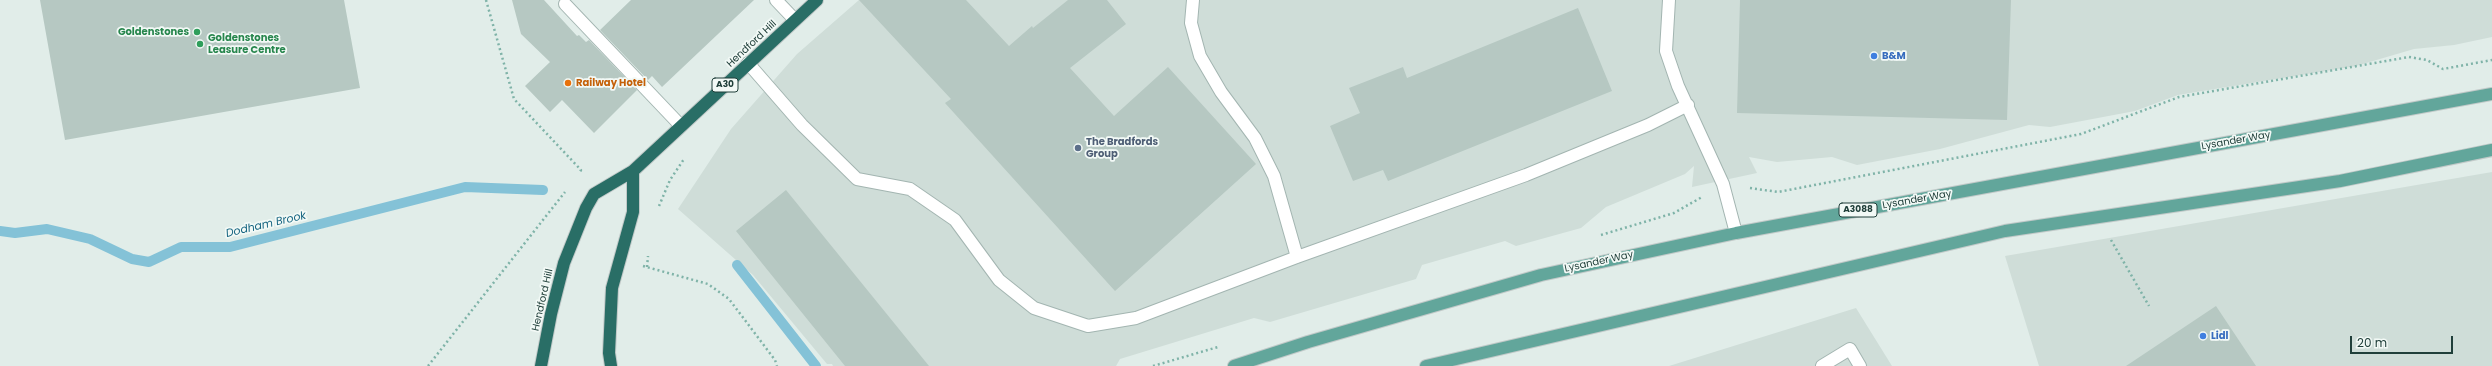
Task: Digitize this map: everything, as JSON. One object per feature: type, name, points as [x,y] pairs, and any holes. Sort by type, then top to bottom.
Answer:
[{"type":"highway","name":"Hendford Hill","points":[[541,366],[551,314],[564,263],[586,208],[594,194],[633,171],[817,0]]},
{"type":"highway","points":[[611,366],[609,353],[612,288],[619,258],[633,212],[633,171]]},
{"type":"main road","name":"Lysander Way","points":[[1234,366],[1540,275],[1736,233],[2492,94]]},
{"type":"main road","points":[[1426,366],[2005,231],[2340,181],[2492,150]]},
{"type":"lane","points":[[776,0],[795,20]]},
{"type":"lane","points":[[1193,0],[1191,23],[1200,56],[1221,92],[1255,138],[1274,176],[1297,257]]},
{"type":"lane","points":[[1669,0],[1666,51],[1678,86],[1688,104],[1724,184],[1736,233]]},
{"type":"lane","points":[[565,4],[681,126]]},
{"type":"lane","points":[[748,64],[802,125],[857,179],[910,189],[955,220],[999,280],[1034,308],[1088,326],[1136,318],[1297,257],[1526,175],[1648,125],[1688,104]]},
{"type":"lane","points":[[1822,366],[1850,349],[1860,366]]},
{"type":"path","points":[[486,0],[514,99],[581,170],[577,176]]},
{"type":"path","points":[[658,208],[670,180],[687,155]]},
{"type":"path","points":[[428,366],[568,188]]},
{"type":"path","points":[[563,195],[586,208]]},
{"type":"path","points":[[2109,235],[2149,306]]},
{"type":"path","points":[[647,267],[649,252]]},
{"type":"path","points":[[619,258],[708,284],[729,299],[775,360],[777,366]]},
{"type":"shaded area","points":[[859,0],[2492,0],[2492,37],[2454,45],[2414,49],[2356,66],[2178,95],[2135,111],[2050,127],[2029,125],[1940,149],[1857,165],[1832,157],[1777,162],[1749,157],[1757,173],[1692,187],[1694,166],[1685,174],[1606,207],[1581,228],[1516,246],[1505,241],[1422,265],[1416,279],[1270,322],[1254,318],[1120,359],[1116,366],[833,366],[832,364],[827,364],[753,275],[678,209],[731,129],[797,54]]},
{"type":"shaded area","points":[[2492,172],[2492,366],[2039,366],[2005,256]]},
{"type":"shaded area","points":[[1856,308],[1892,366],[1669,366]]},
{"type":"building","name":"Goldenstones Leasure Centre","points":[[40,0],[344,0],[360,88],[65,140]]},
{"type":"building","points":[[512,0],[544,0],[577,36],[579,35],[586,42],[589,40],[637,90],[594,133],[562,100],[550,112],[525,86],[550,62],[521,34]]},
{"type":"building","points":[[631,0],[754,0],[662,87],[652,76],[648,80],[600,30]]},
{"type":"building","points":[[859,0],[966,0],[1009,46],[1032,26],[1033,28],[1068,0],[1107,0],[1126,24],[1070,68],[1114,116],[1168,67],[1256,164],[1115,291],[945,103],[951,99]]},
{"type":"building","name":"B&M","points":[[1740,0],[2011,0],[2007,120],[1737,113]]},
{"type":"building","points":[[1578,8],[1612,91],[1388,181],[1383,170],[1353,181],[1330,126],[1360,113],[1349,88],[1403,67],[1407,78]]},
{"type":"building","points":[[786,190],[929,366],[845,366],[736,231]]},
{"type":"building","name":"Lidl","points":[[2216,306],[2256,366],[2126,366]]},
{"type":"waterway","name":"Dodham Brook","points":[[0,231],[15,233],[47,229],[90,239],[132,259],[149,262],[181,247],[230,247],[465,187],[543,190]]},
{"type":"waterway","points":[[737,265],[816,366]]},
{"type":"place","name":"Goldenstones","points":[[197,32]]},
{"type":"place","name":"Goldenstones Leasure Centre","points":[[200,44]]},
{"type":"place","name":"B&M","points":[[1874,56]]},
{"type":"place","name":"Railway Hotel","points":[[568,83]]},
{"type":"place","name":"The Bradfords Group","points":[[1078,148]]},
{"type":"place","name":"Lidl","points":[[2203,336]]}]
